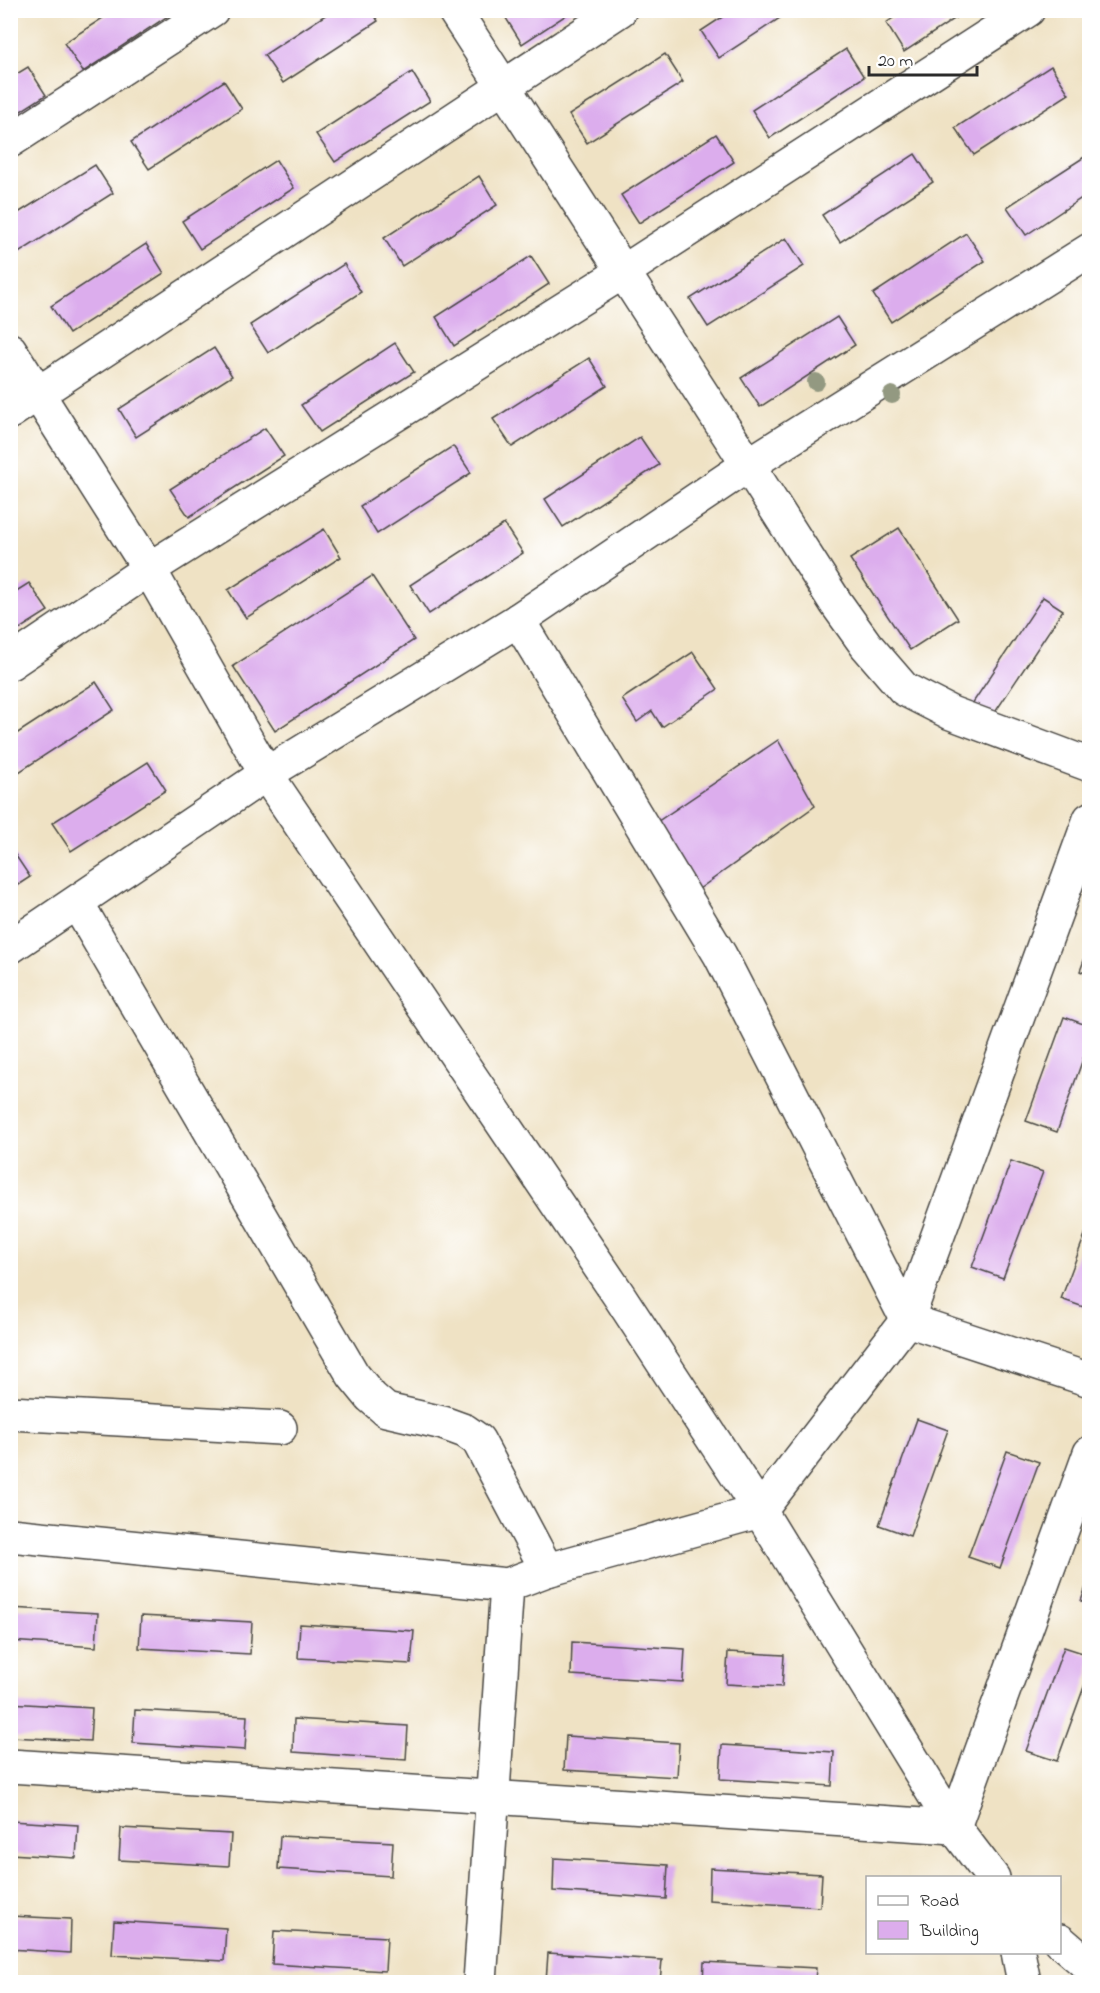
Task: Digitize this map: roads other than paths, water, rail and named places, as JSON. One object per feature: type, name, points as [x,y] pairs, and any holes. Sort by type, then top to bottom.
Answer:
[{"type":"street","points":[[10,141],[212,10]]},
{"type":"street","points":[[453,10],[836,603],[866,645],[903,689],[951,713],[1089,765]]},
{"type":"street","points":[[10,412],[620,10]]},
{"type":"street","points":[[10,663],[149,569],[623,272],[1028,10]]},
{"type":"street","points":[[10,947],[266,774],[518,620],[748,465],[1089,250]]},
{"type":"street","points":[[10,350],[149,569],[266,774],[612,1284],[760,1511],[954,1827],[991,1876]]},
{"type":"street","points":[[518,620],[720,955],[907,1320],[1089,1380]]},
{"type":"street","points":[[10,1535],[507,1585],[547,1570],[760,1511],[907,1320],[1089,819]]},
{"type":"street","points":[[77,903],[353,1375],[371,1397],[386,1410],[443,1423],[465,1431],[478,1440],[547,1570]]},
{"type":"street","points":[[10,1413],[280,1428]]},
{"type":"street","points":[[954,1827],[1089,1453]]},
{"type":"street","points":[[480,1983],[507,1585]]},
{"type":"street","points":[[10,1766],[954,1827]]},
{"type":"street","points":[[1061,1943],[1089,1966]]},
{"type":"street","points":[[1018,1954],[1024,1983]]}]
